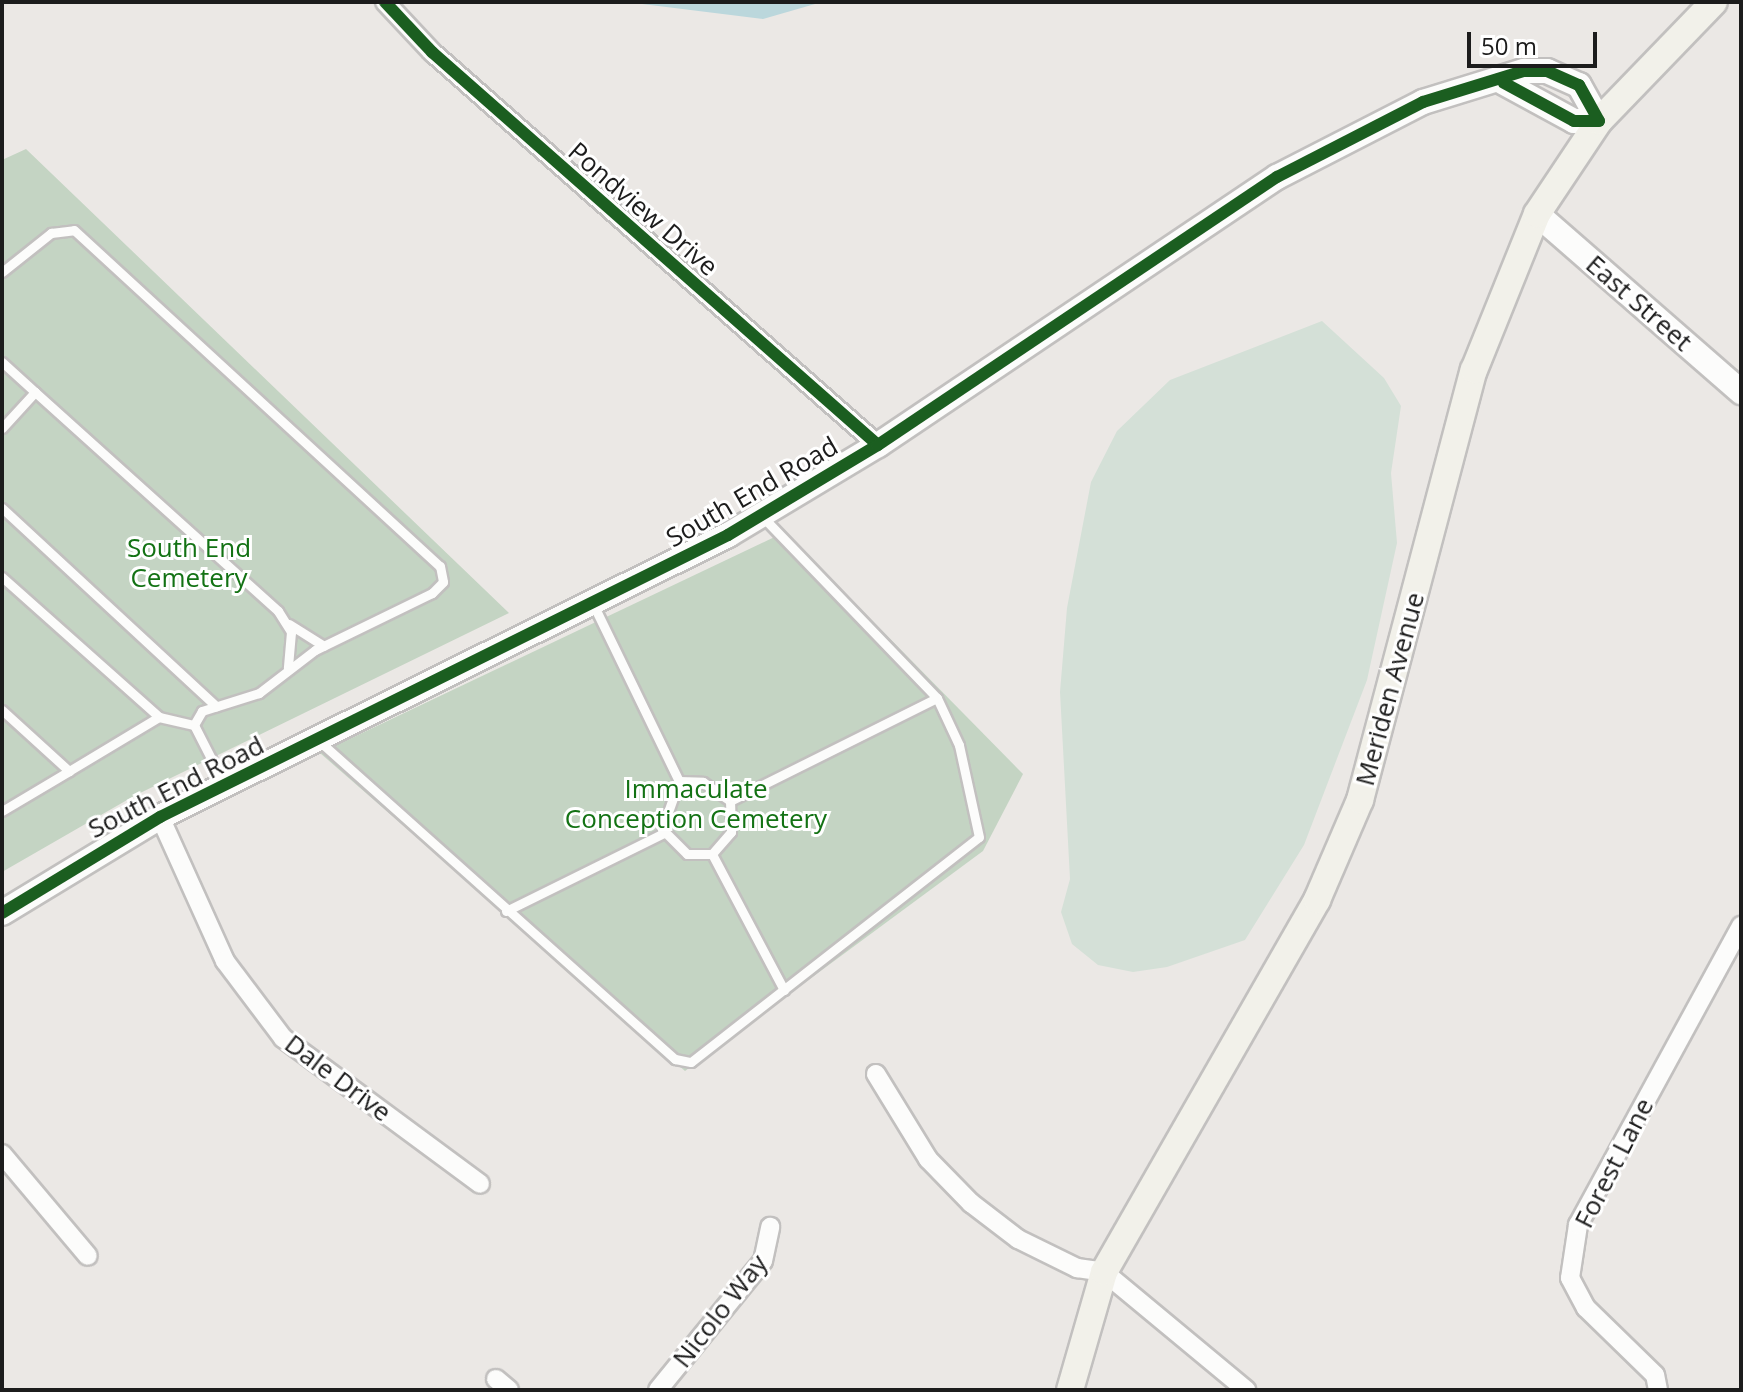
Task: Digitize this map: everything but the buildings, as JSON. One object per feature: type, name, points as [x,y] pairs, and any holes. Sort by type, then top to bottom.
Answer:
[{"type":"main road","name":"Meriden Avenue","points":[[1070,1390],[1104,1272],[1317,900],[1360,800],[1474,370],[1537,214],[1599,121],[1714,2]]},
{"type":"street","name":"Pondview Drive","points":[[385,2],[432,52],[878,445]]},
{"type":"street","name":"South End Road","points":[[2,913],[160,817],[761,515],[878,445],[1277,177],[1423,102],[1504,83],[1524,71],[1565,76],[1590,97],[1599,121]]},
{"type":"street","points":[[1504,83],[1574,121],[1599,121]]},
{"type":"street","name":"East Street","points":[[1537,214],[1741,392]]},
{"type":"street","name":"Dale Drive","points":[[160,817],[225,961],[283,1038],[480,1184]]},
{"type":"street","name":"Forest Lane","points":[[1658,1390],[1655,1375],[1586,1308],[1570,1278],[1578,1225],[1741,926]]},
{"type":"street","points":[[876,1074],[928,1159],[971,1203],[1018,1239],[1077,1268],[1104,1272],[1246,1390]]},
{"type":"street","points":[[2,1154],[88,1256]]},
{"type":"street","name":"Nicolo Way","points":[[658,1390],[763,1261],[770,1227]]},
{"type":"lane","points":[[2,272],[51,233],[74,230],[440,566],[443,582],[432,593],[324,646],[288,669],[259,693],[202,711],[194,725]]},
{"type":"lane","points":[[2,362],[287,621],[324,646]]},
{"type":"lane","points":[[2,428],[35,392]]},
{"type":"lane","points":[[2,508],[216,706]]},
{"type":"lane","points":[[318,740],[679,1063],[784,990],[979,837],[962,757],[937,698],[761,515]]},
{"type":"lane","points":[[2,577],[159,717],[194,725]]},
{"type":"lane","points":[[592,601],[679,781]]},
{"type":"lane","points":[[287,621],[288,669]]},
{"type":"lane","points":[[193,685],[202,711]]},
{"type":"lane","points":[[730,801],[937,698]]},
{"type":"lane","points":[[2,710],[69,771]]},
{"type":"lane","points":[[2,811],[159,717]]},
{"type":"lane","points":[[194,725],[224,784]]},
{"type":"lane","points":[[679,781],[703,782],[730,801]]},
{"type":"lane","points":[[679,781],[663,810],[664,833],[687,854],[712,854],[731,832],[730,801]]},
{"type":"lane","points":[[506,911],[664,833]]},
{"type":"lane","points":[[712,854],[784,990]]},
{"type":"shaded area","points":[[1322,321],[1384,378],[1401,406],[1391,473],[1397,543],[1367,680],[1304,845],[1245,940],[1167,967],[1133,972],[1098,965],[1072,944],[1061,912],[1070,879],[1060,692],[1067,608],[1091,482],[1117,431],[1170,380]]},
{"type":"green space","name":"South End Cemetery","points":[[26,149],[509,613],[134,796],[2,872],[2,160]]},
{"type":"green space","name":"Immaculate Conception Cemetery","points":[[785,532],[1023,774],[983,851],[685,1071],[320,753]]},
{"type":"water","points":[[626,2],[822,2],[763,19]]},
{"type":"cycle path","points":[[385,2],[432,52],[878,445]]},
{"type":"cycle path","points":[[2,913],[160,817],[728,535],[878,445],[1277,177],[1423,102],[1524,71],[1547,71],[1579,85],[1599,121],[1574,121],[1504,83]]}]
